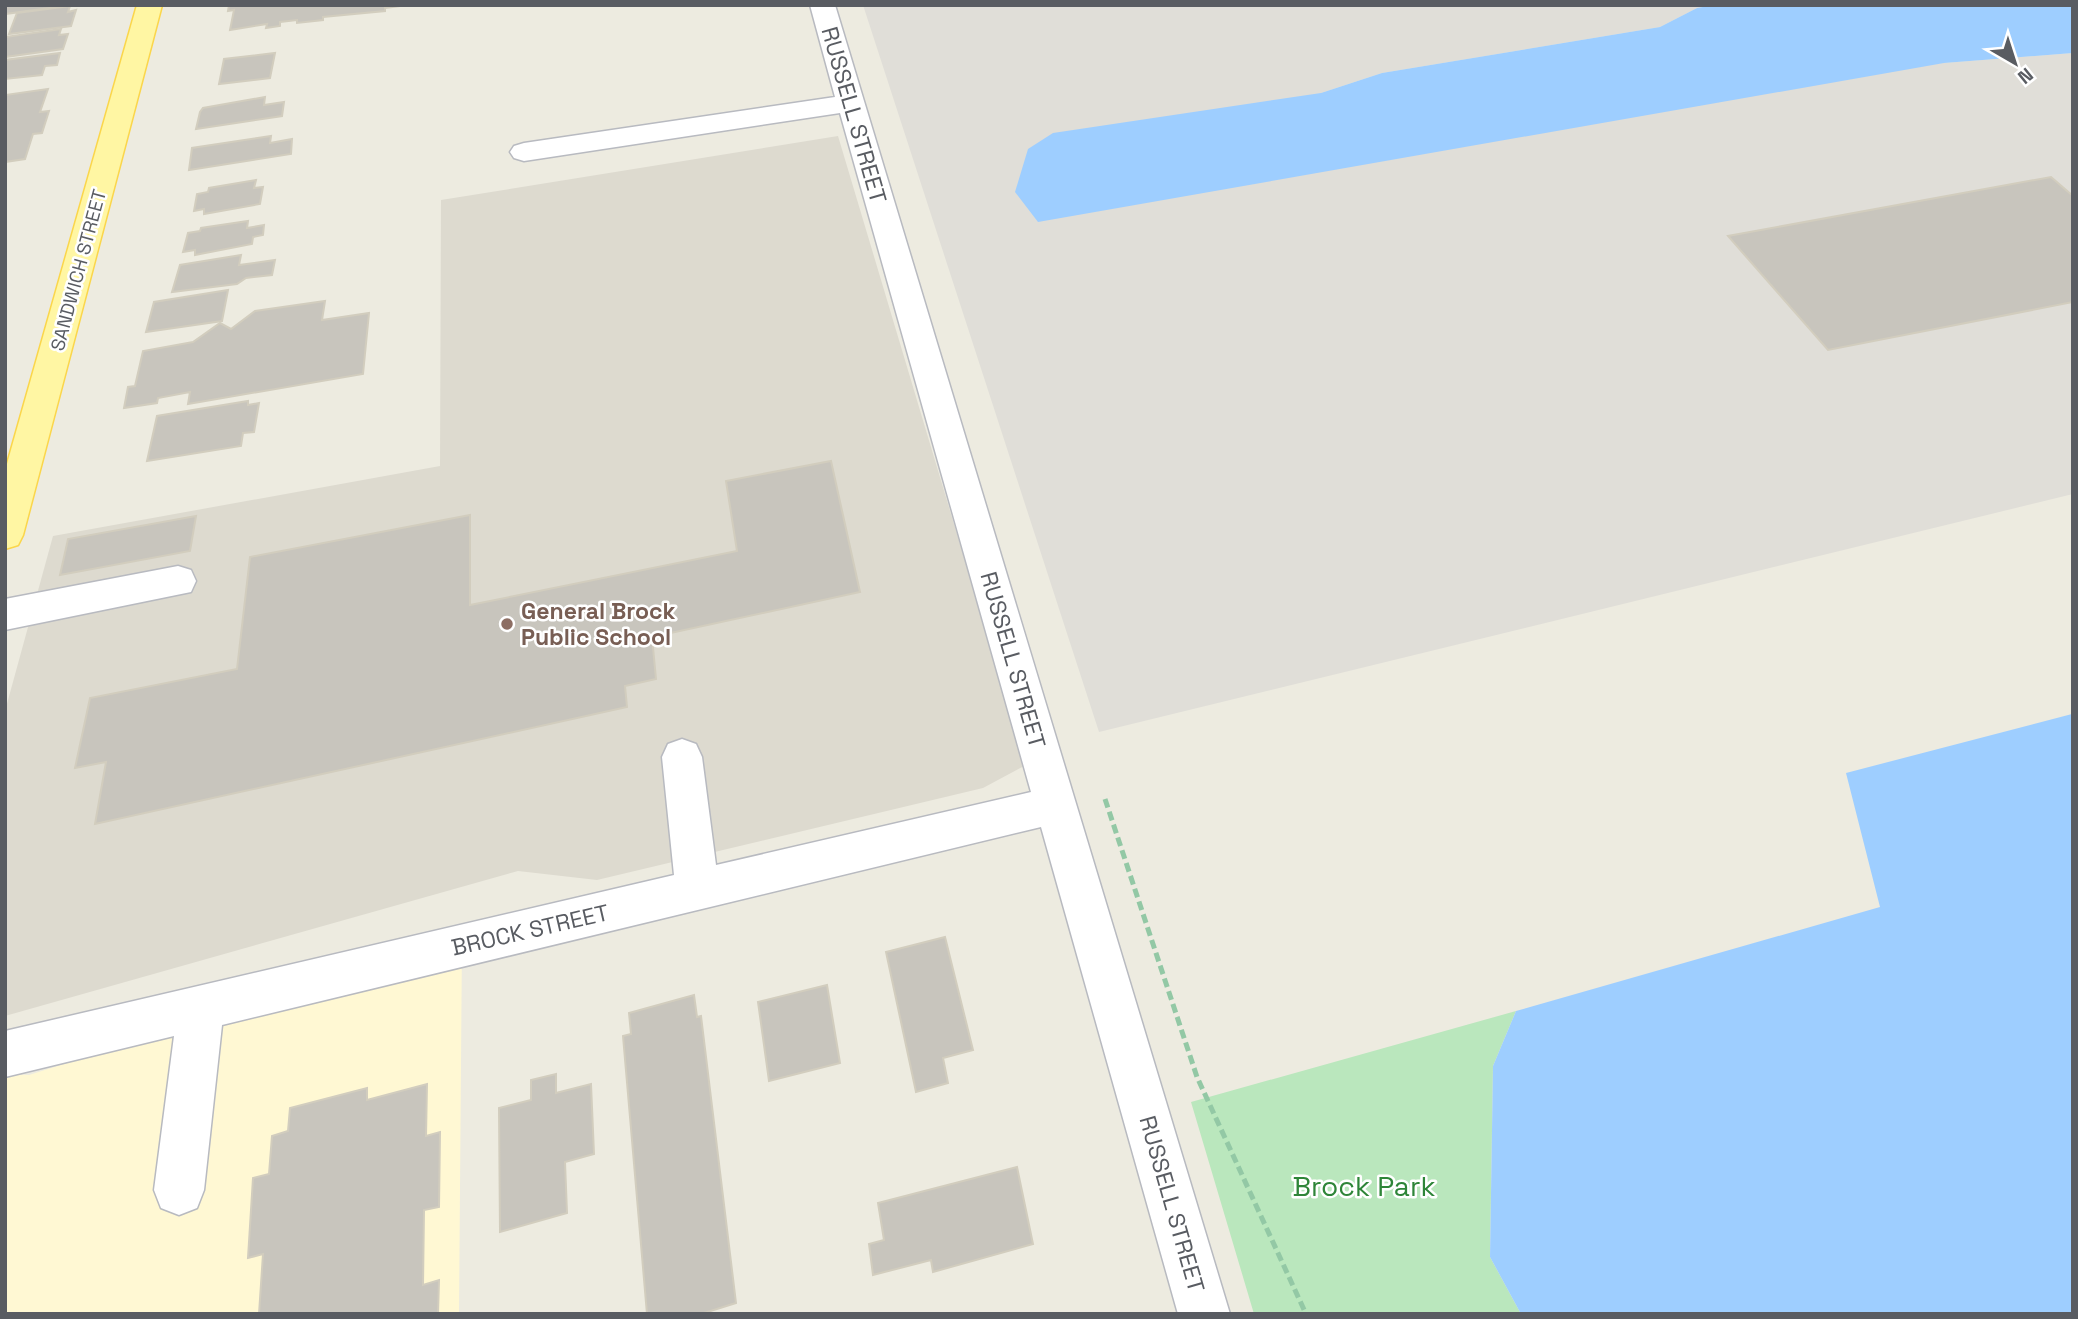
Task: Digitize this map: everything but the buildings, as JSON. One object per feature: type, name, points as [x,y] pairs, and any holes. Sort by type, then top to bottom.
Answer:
[{"type":"main road","name":"SANDWICH STREET","points":[[5,535],[150,5]]},
{"type":"street","name":"RUSSELL STREET","points":[[822,5],[1205,1314]]},
{"type":"street","points":[[524,152],[850,103]]},
{"type":"street","points":[[5,615],[178,582]]},
{"type":"street","points":[[682,757],[697,890]]},
{"type":"street","name":"BROCK STREET","points":[[5,1054],[1055,805]]},
{"type":"street","points":[[179,1189],[201,1007]]},
{"type":"path","points":[[1105,799],[1197,1077],[1306,1314]]},
{"type":"shaded area","points":[[863,5],[1714,5],[1697,8],[1660,27],[1382,73],[1321,93],[1944,63],[2073,53],[2073,494],[1099,732]]},
{"type":"shaded area","name":"General Brock Public School","points":[[838,136],[1026,765],[983,788],[597,880],[518,871],[5,1016],[5,711],[53,536],[440,466],[441,200]]},
{"type":"shaded area","points":[[462,939],[459,1314],[5,1314],[5,1074],[29,1075]]},
{"type":"green space","name":"Brock Park","points":[[1516,1011],[1493,1066],[1490,1257],[1521,1314],[1254,1314],[1191,1102]]},
{"type":"water","points":[[1714,5],[2073,5],[2073,53],[1944,63],[1038,222],[1015,192],[1028,149],[1053,133],[1321,93],[1382,73],[1660,27],[1697,8]]},
{"type":"water","points":[[2072,714],[2073,1314],[1521,1314],[1490,1257],[1493,1066],[1516,1011],[1880,907],[1846,773]]},
{"type":"place","name":"General Brock Public School","points":[[507,624]]}]
